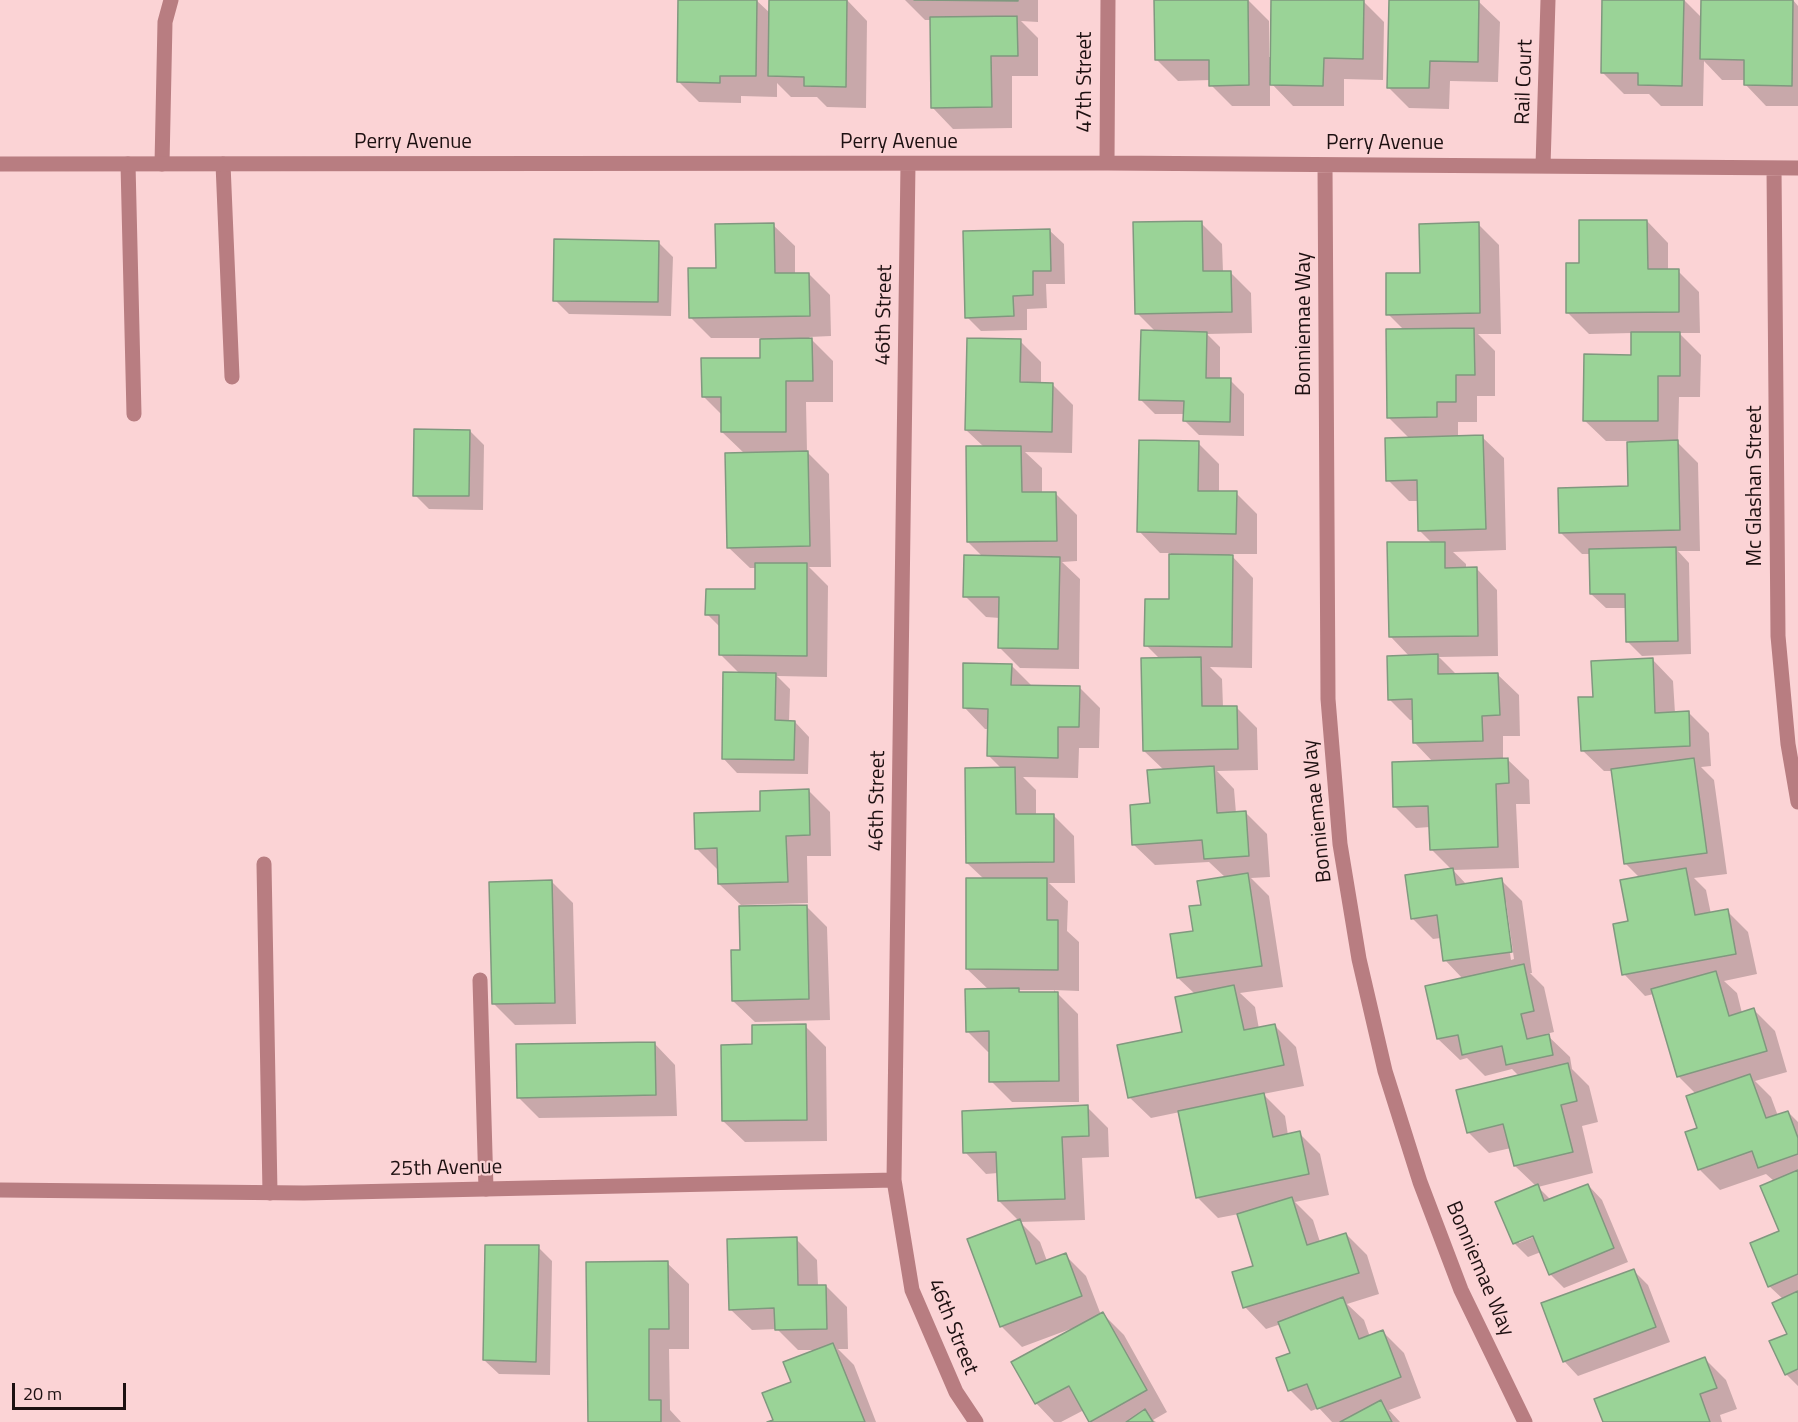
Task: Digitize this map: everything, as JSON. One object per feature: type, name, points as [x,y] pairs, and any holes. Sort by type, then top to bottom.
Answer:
[{"type":"street","points":[[162,164],[165,22],[171,0]]},
{"type":"street","name":"47th Street","points":[[1107,0],[1107,163]]},
{"type":"street","name":"Rail Court","points":[[1543,166],[1548,0]]},
{"type":"street","name":"Perry Avenue","points":[[0,164],[1107,163],[1798,168]]},
{"type":"street","points":[[128,164],[134,414]]},
{"type":"street","points":[[223,164],[232,377]]},
{"type":"street","name":"46th Street","points":[[908,164],[894,1180],[912,1290],[956,1392],[976,1422]]},
{"type":"street","name":"Bonniemae Way","points":[[1325,165],[1328,699],[1342,855],[1359,959],[1385,1071],[1420,1182],[1461,1290],[1526,1422]]},
{"type":"street","name":"Mc Glashan Street","points":[[1774,168],[1778,636],[1788,744],[1798,802]]},
{"type":"street","points":[[264,864],[270,1192]]},
{"type":"street","points":[[480,980],[486,1189]]},
{"type":"street","name":"25th Avenue","points":[[0,1190],[270,1192],[894,1180]]},
{"type":"building","points":[[678,0],[757,0],[756,76],[720,76],[720,83],[677,82]]},
{"type":"building","points":[[769,0],[847,0],[846,87],[804,86],[804,77],[768,76]]},
{"type":"building","points":[[914,0],[1018,0],[1018,1]]},
{"type":"building","points":[[1154,0],[1248,0],[1249,85],[1209,86],[1209,60],[1155,60]]},
{"type":"building","points":[[1271,0],[1364,0],[1363,59],[1324,58],[1323,86],[1270,85]]},
{"type":"building","points":[[1389,0],[1479,0],[1478,62],[1430,61],[1429,88],[1387,88]]},
{"type":"building","points":[[1602,0],[1684,0],[1682,86],[1638,85],[1638,73],[1601,73]]},
{"type":"building","points":[[1701,0],[1793,0],[1792,86],[1744,85],[1744,60],[1700,59]]},
{"type":"building","points":[[1017,16],[1018,56],[991,56],[992,107],[931,108],[930,17]]},
{"type":"building","points":[[1579,220],[1647,220],[1648,269],[1679,269],[1679,312],[1566,313],[1566,263],[1579,263]]},
{"type":"building","points":[[1202,221],[1203,271],[1231,271],[1232,312],[1135,314],[1133,222]]},
{"type":"building","points":[[1479,222],[1480,313],[1386,315],[1386,273],[1420,273],[1419,224]]},
{"type":"building","points":[[774,223],[775,273],[809,273],[810,316],[689,318],[688,268],[716,268],[715,224]]},
{"type":"building","points":[[1050,229],[1051,271],[1033,271],[1033,295],[1013,296],[1014,316],[965,318],[963,231]]},
{"type":"building","points":[[554,239],[659,241],[658,302],[553,301]]},
{"type":"building","points":[[1474,328],[1475,375],[1456,375],[1456,402],[1437,402],[1437,417],[1387,418],[1386,329]]},
{"type":"building","points":[[1141,330],[1207,332],[1206,378],[1231,378],[1230,422],[1183,421],[1184,401],[1139,400]]},
{"type":"building","points":[[1631,332],[1680,332],[1680,376],[1658,376],[1658,421],[1583,421],[1584,354],[1631,355]]},
{"type":"building","points":[[812,338],[813,381],[786,381],[786,432],[721,432],[721,397],[702,397],[701,358],[760,358],[760,339]]},
{"type":"building","points":[[967,338],[1021,339],[1020,382],[1053,383],[1052,432],[965,430]]},
{"type":"building","points":[[414,429],[470,430],[469,496],[413,496]]},
{"type":"building","points":[[1483,435],[1486,529],[1418,531],[1417,480],[1386,481],[1385,438]]},
{"type":"building","points":[[1139,440],[1199,441],[1198,491],[1237,491],[1236,534],[1137,532]]},
{"type":"building","points":[[1678,440],[1680,530],[1559,533],[1558,488],[1628,486],[1627,442]]},
{"type":"building","points":[[966,446],[1021,446],[1022,492],[1056,492],[1057,541],[967,542]]},
{"type":"building","points":[[808,451],[810,546],[727,548],[725,453]]},
{"type":"building","points":[[1387,542],[1445,542],[1445,568],[1477,567],[1478,636],[1389,637]]},
{"type":"building","points":[[1676,547],[1678,641],[1626,642],[1625,594],[1590,594],[1589,549]]},
{"type":"building","points":[[1169,554],[1233,555],[1232,647],[1144,646],[1145,599],[1169,599]]},
{"type":"building","points":[[964,555],[1060,557],[1058,649],[998,648],[999,597],[963,597]]},
{"type":"building","points":[[755,563],[807,563],[807,656],[719,655],[719,615],[705,615],[706,589],[755,589]]},
{"type":"building","points":[[1438,654],[1438,674],[1498,673],[1500,715],[1482,716],[1483,741],[1413,743],[1412,699],[1388,700],[1387,656]]},
{"type":"building","points":[[1201,657],[1202,706],[1237,706],[1238,749],[1143,751],[1141,658]]},
{"type":"building","points":[[1653,658],[1655,713],[1689,711],[1690,746],[1581,751],[1578,697],[1593,697],[1591,661]]},
{"type":"building","points":[[963,663],[1012,664],[1011,685],[1080,686],[1079,727],[1058,727],[1058,758],[987,756],[988,709],[963,708]]},
{"type":"building","points":[[723,672],[776,673],[775,720],[795,721],[794,760],[722,759]]},
{"type":"building","points":[[1508,758],[1509,783],[1496,784],[1498,847],[1430,850],[1428,806],[1393,807],[1392,762]]},
{"type":"building","points":[[1694,758],[1707,853],[1624,864],[1611,769]]},
{"type":"building","points":[[1214,766],[1217,813],[1246,811],[1249,856],[1204,859],[1202,840],[1132,845],[1130,805],[1150,803],[1147,770]]},
{"type":"building","points":[[1015,767],[1016,814],[1054,814],[1054,862],[966,863],[965,768]]},
{"type":"building","points":[[809,789],[810,835],[786,836],[788,882],[718,884],[717,848],[695,849],[694,813],[760,811],[760,791]]},
{"type":"building","points":[[1453,868],[1456,885],[1502,878],[1512,952],[1443,961],[1437,915],[1411,919],[1405,875]]},
{"type":"building","points":[[1686,868],[1695,915],[1728,909],[1736,954],[1622,975],[1613,924],[1628,921],[1620,880]]},
{"type":"building","points":[[1248,873],[1262,966],[1177,978],[1170,934],[1193,931],[1189,906],[1201,905],[1197,881]]},
{"type":"building","points":[[966,878],[1047,878],[1047,920],[1058,920],[1058,970],[966,969]]},
{"type":"building","points":[[552,880],[555,1003],[492,1004],[489,882]]},
{"type":"building","points":[[807,905],[809,999],[732,1001],[731,950],[740,950],[739,906]]},
{"type":"building","points":[[1524,964],[1534,1011],[1521,1014],[1527,1039],[1549,1034],[1553,1055],[1506,1065],[1502,1046],[1462,1055],[1458,1035],[1437,1039],[1425,986]]},
{"type":"building","points":[[1716,971],[1729,1016],[1754,1008],[1767,1051],[1677,1077],[1651,989]]},
{"type":"building","points":[[1234,985],[1244,1030],[1275,1024],[1284,1065],[1128,1098],[1117,1045],[1182,1032],[1175,997]]},
{"type":"building","points":[[1019,988],[1019,992],[1058,992],[1059,1081],[989,1082],[989,1031],[966,1032],[965,989]]},
{"type":"building","points":[[806,1024],[807,1120],[722,1121],[721,1045],[752,1044],[752,1025]]},
{"type":"building","points":[[655,1042],[656,1095],[517,1098],[516,1044]]},
{"type":"building","points":[[1568,1063],[1577,1101],[1561,1105],[1573,1152],[1514,1166],[1503,1124],[1467,1133],[1456,1090]]},
{"type":"building","points":[[1750,1074],[1766,1118],[1788,1111],[1798,1138],[1798,1154],[1758,1168],[1752,1151],[1698,1170],[1685,1132],[1697,1128],[1686,1096]]},
{"type":"building","points":[[1264,1093],[1273,1137],[1300,1131],[1309,1174],[1196,1198],[1178,1111]]},
{"type":"building","points":[[1088,1105],[1089,1136],[1062,1137],[1065,1199],[998,1201],[996,1152],[963,1153],[962,1111]]},
{"type":"building","points":[[1798,1170],[1798,1274],[1768,1287],[1750,1243],[1779,1231],[1760,1186]]},
{"type":"building","points":[[1538,1184],[1544,1201],[1588,1184],[1614,1248],[1549,1275],[1533,1236],[1513,1244],[1495,1202]]},
{"type":"building","points":[[1292,1197],[1307,1245],[1346,1233],[1359,1273],[1243,1308],[1232,1272],[1253,1266],[1237,1214]]},
{"type":"building","points":[[1020,1219],[1036,1264],[1066,1253],[1082,1296],[1000,1327],[967,1239]]},
{"type":"building","points":[[797,1237],[798,1285],[826,1285],[827,1329],[775,1330],[774,1308],[729,1310],[727,1239]]},
{"type":"building","points":[[485,1245],[539,1245],[536,1362],[483,1360]]},
{"type":"building","points":[[668,1261],[669,1329],[649,1329],[649,1400],[661,1400],[661,1422],[588,1422],[586,1262]]},
{"type":"building","points":[[1634,1269],[1656,1327],[1563,1362],[1541,1303]]},
{"type":"building","points":[[1798,1291],[1798,1369],[1785,1375],[1769,1341],[1787,1334],[1772,1303]]},
{"type":"building","points":[[1343,1297],[1359,1339],[1383,1330],[1401,1377],[1317,1409],[1307,1384],[1288,1391],[1276,1358],[1290,1353],[1278,1322]]},
{"type":"building","points":[[1103,1312],[1147,1390],[1090,1422],[1069,1386],[1035,1404],[1011,1362]]},
{"type":"building","points":[[833,1343],[865,1422],[767,1422],[773,1420],[762,1393],[791,1382],[783,1362]]},
{"type":"building","points":[[1705,1357],[1717,1388],[1700,1394],[1710,1422],[1603,1422],[1594,1399]]},
{"type":"building","points":[[1381,1400],[1392,1422],[1340,1422]]},
{"type":"building","points":[[1145,1409],[1153,1422],[1126,1422]]}]
